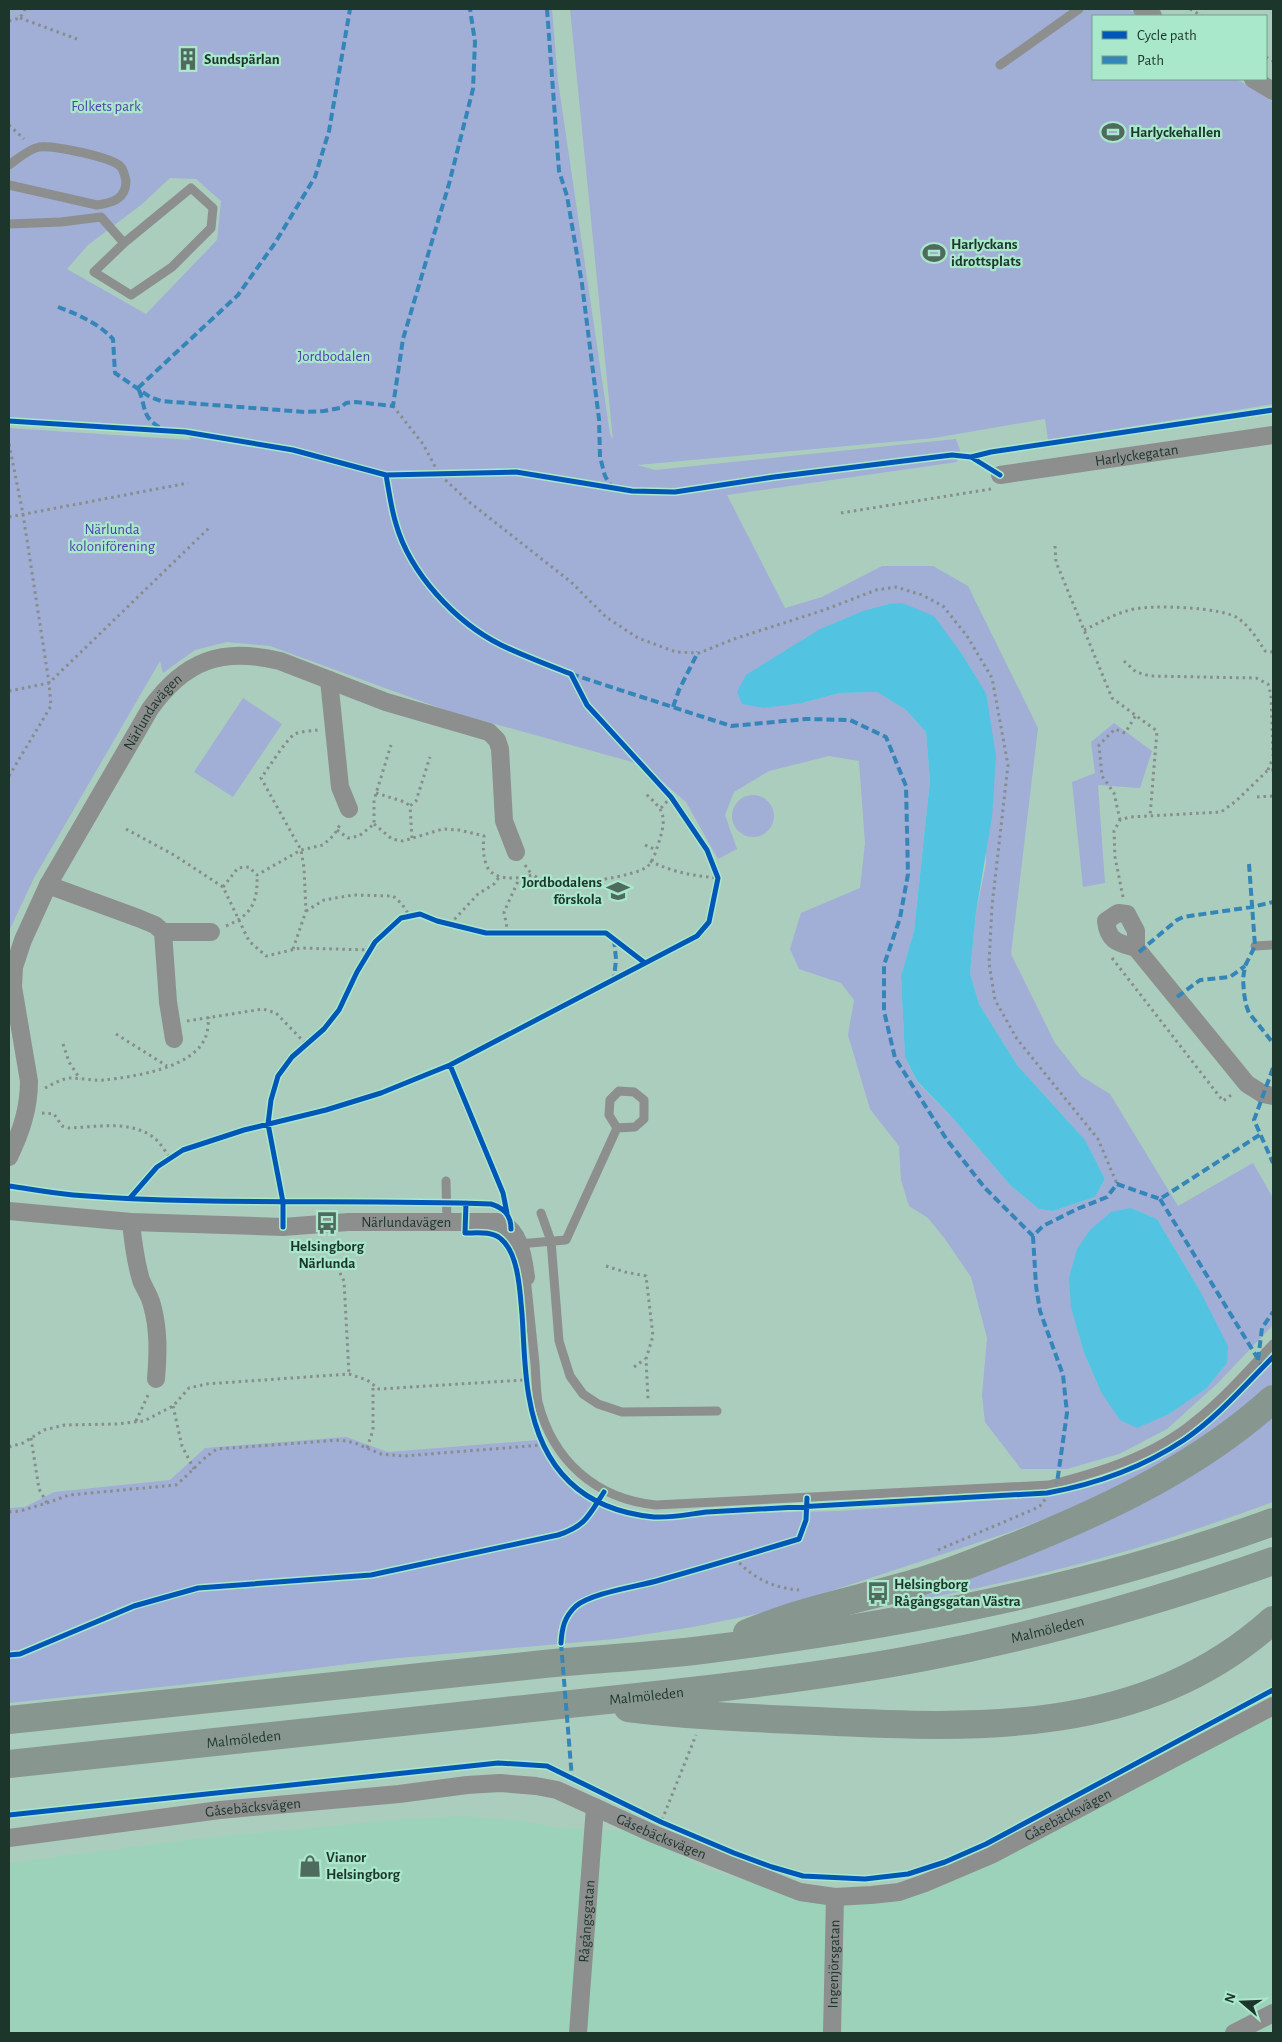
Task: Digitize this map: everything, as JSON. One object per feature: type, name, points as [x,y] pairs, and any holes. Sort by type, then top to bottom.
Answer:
[{"type":"highway","points":[[699,1650],[793,1616],[923,1580],[987,1558],[1061,1527],[1151,1485],[1228,1435],[1273,1399]]},
{"type":"highway","points":[[9,1720],[538,1664],[699,1650],[845,1631],[1037,1593],[1174,1556],[1273,1522]]},
{"type":"highway","name":"Malmöleden","points":[[9,1764],[585,1702],[797,1677],[900,1661],[1091,1620],[1186,1592],[1273,1561]]},
{"type":"highway","points":[[585,1702],[675,1714],[877,1724],[967,1726],[1016,1723],[1069,1716],[1136,1700],[1166,1688],[1210,1666],[1246,1644],[1273,1620]]},
{"type":"street","points":[[1255,80],[1273,91]]},
{"type":"street","name":"Harlyckegatan","points":[[1000,476],[1273,435]]},
{"type":"street","name":"Närlundavägen","points":[[9,1157],[25,1120],[28,1104],[29,1082],[14,988],[14,967],[23,940],[48,885],[150,709],[163,691],[178,676],[190,668],[202,663],[235,656],[267,658],[280,661],[386,702],[473,726],[494,736],[500,749],[504,821],[516,852]]},
{"type":"street","points":[[328,680],[340,787],[349,809]]},
{"type":"street","points":[[48,885],[138,918],[155,925],[163,932],[211,932]]},
{"type":"street","points":[[1136,948],[1136,932],[1127,914],[1118,913],[1106,921],[1107,930],[1116,942],[1136,948],[1247,1084],[1268,1095]]},
{"type":"street","points":[[163,932],[168,1002],[173,1031]]},
{"type":"street","name":"Närlundavägen","points":[[9,1211],[131,1222],[283,1228],[348,1222],[497,1222],[511,1229],[518,1244],[526,1277]]},
{"type":"street","points":[[131,1222],[134,1255],[142,1282],[152,1304],[156,1326],[158,1347],[156,1379]]},
{"type":"street","name":"Gåsebäcksvägen","points":[[9,1838],[220,1810],[500,1783],[557,1790],[656,1835],[800,1892],[835,1896],[898,1892],[925,1883],[991,1855],[1273,1706]]},
{"type":"street","name":"Rågångsgatan","points":[[578,2033],[595,1807]]},
{"type":"street","name":"Ingenjörsgatan","points":[[832,2033],[835,1896]]},
{"type":"street","points":[[1234,2033],[1273,2012]]},
{"type":"lane","points":[[1000,65],[1079,9]]},
{"type":"lane","points":[[9,165],[27,151],[52,147],[112,160],[122,167],[126,187],[122,196],[111,203],[97,205],[9,185]]},
{"type":"lane","points":[[191,188],[213,208],[211,228],[172,267],[130,295],[94,272],[124,243],[191,188]]},
{"type":"lane","points":[[97,205],[101,217],[124,243]]},
{"type":"lane","points":[[9,224],[62,222],[87,217],[101,217]]},
{"type":"lane","points":[[1255,946],[1273,945]]},
{"type":"lane","points":[[619,1091],[634,1092],[644,1100],[644,1119],[636,1126],[617,1128],[609,1115],[610,1100],[619,1091]]},
{"type":"lane","points":[[518,1244],[566,1240],[617,1128]]},
{"type":"lane","points":[[446,1181],[447,1222]]},
{"type":"lane","points":[[540,1213],[552,1241],[559,1341],[570,1376],[582,1394],[598,1404],[622,1412],[717,1411]]},
{"type":"lane","name":"Närlundavägen","points":[[526,1277],[538,1400],[546,1425],[556,1444],[568,1462],[604,1492],[620,1498],[648,1504],[807,1498],[1049,1485],[1096,1474],[1155,1448],[1193,1423],[1218,1401],[1273,1344]]},
{"type":"path","points":[[20,18],[25,9]]},
{"type":"path","points":[[9,21],[20,18],[78,39]]},
{"type":"path","points":[[9,125],[33,149]]},
{"type":"path","points":[[393,406],[423,444],[439,474],[468,501],[571,582],[606,617],[638,638],[676,652],[699,653],[876,590],[896,587],[922,595],[943,606],[967,636],[992,678],[1008,766],[991,915],[989,962],[995,1000],[1017,1039],[1098,1139],[1117,1184]]},
{"type":"path","points":[[9,444],[23,514],[51,706],[9,776]]},
{"type":"path","points":[[431,474],[448,473]]},
{"type":"path","points":[[841,513],[991,489],[1000,476]]},
{"type":"path","points":[[9,517],[188,483]]},
{"type":"path","points":[[9,691],[49,683],[210,527]]},
{"type":"path","points":[[1055,546],[1056,562],[1112,698],[1157,731],[1150,816]]},
{"type":"path","points":[[1084,630],[1131,609],[1179,607],[1222,613],[1238,618],[1254,634],[1265,651],[1273,652]]},
{"type":"path","points":[[1120,820],[1130,817],[1221,812],[1236,802],[1267,770],[1273,757],[1272,703],[1268,684],[1256,678],[1150,676],[1136,672],[1124,661]]},
{"type":"path","points":[[1127,914],[1115,857],[1114,831],[1120,820],[1114,793],[1102,776],[1099,745],[1115,729],[1126,733],[1136,715]]},
{"type":"path","points":[[293,950],[306,911],[304,868],[301,850],[261,778],[286,742],[295,734],[334,727]]},
{"type":"path","points":[[374,824],[374,800],[391,745]]},
{"type":"path","points":[[410,806],[416,801],[430,757]]},
{"type":"path","points":[[1267,770],[1273,770]]},
{"type":"path","points":[[665,790],[676,804]]},
{"type":"path","points":[[376,793],[405,802],[410,806],[412,838]]},
{"type":"path","points":[[374,824],[392,839],[403,841],[443,829],[459,830],[484,836],[483,851],[486,866],[500,876],[519,879],[532,875],[549,883],[565,883],[625,876],[648,866],[656,850],[664,825],[661,808],[645,793]]},
{"type":"path","points":[[1257,797],[1273,796]]},
{"type":"path","points":[[661,808],[671,797]]},
{"type":"path","points":[[257,875],[301,850],[323,845],[336,830],[349,809]]},
{"type":"path","points":[[336,830],[348,838],[359,836],[374,824]]},
{"type":"path","points":[[126,829],[174,855],[223,887],[249,941],[266,956],[300,948],[371,950]]},
{"type":"path","points":[[646,845],[656,850]]},
{"type":"path","points":[[650,861],[664,868],[690,876],[718,878]]},
{"type":"path","points":[[211,932],[240,920],[252,908],[257,893],[257,875],[249,868],[238,868],[223,887]]},
{"type":"path","points":[[714,869],[718,878],[717,886]]},
{"type":"path","points":[[450,924],[471,900],[494,884],[500,876]]},
{"type":"path","points":[[508,933],[504,912],[519,879]]},
{"type":"path","points":[[306,911],[324,900],[353,895],[393,896],[402,904],[409,915]]},
{"type":"path","points":[[1107,952],[1223,1101],[1247,1084]]},
{"type":"path","points":[[173,1031],[209,1017],[263,1009],[281,1017],[307,1045]]},
{"type":"path","points":[[28,1104],[57,1081],[69,1078],[104,1080],[168,1066],[190,1056],[206,1038],[209,1017]]},
{"type":"path","points":[[116,1034],[168,1066]]},
{"type":"path","points":[[63,1044],[69,1062],[80,1080]]},
{"type":"path","points":[[28,1104],[54,1114],[62,1126],[69,1128],[119,1126],[140,1129],[154,1138],[170,1158]]},
{"type":"path","points":[[164,1163],[177,1154]]},
{"type":"path","points":[[606,1266],[646,1276],[653,1336],[646,1359],[649,1412]]},
{"type":"path","points":[[337,1267],[344,1281],[349,1374]]},
{"type":"path","points":[[634,1366],[646,1359]]},
{"type":"path","points":[[526,1372],[528,1388]]},
{"type":"path","points":[[9,1447],[23,1443],[44,1430],[65,1425],[144,1421],[173,1406],[189,1388],[206,1384],[349,1374],[367,1380],[379,1389],[527,1380]]},
{"type":"path","points":[[136,1422],[156,1379]]},
{"type":"path","points":[[368,1448],[373,1430],[373,1384]]},
{"type":"path","points":[[173,1406],[182,1446],[194,1468]]},
{"type":"path","points":[[31,1438],[39,1489],[47,1503]]},
{"type":"path","points":[[540,1438],[544,1448]]},
{"type":"path","points":[[9,1512],[20,1511],[69,1495],[176,1485],[204,1458],[217,1449],[341,1440],[381,1454],[425,1456],[544,1448],[556,1444]]},
{"type":"path","points":[[937,1550],[1032,1510],[1046,1499],[1047,1492],[1038,1493]]},
{"type":"path","points":[[726,1561],[744,1556]]},
{"type":"path","points":[[735,1558],[755,1577],[766,1583],[804,1589]]},
{"type":"path","points":[[656,1835],[696,1735],[704,1736]]},
{"type":"shaded area","points":[[902,603],[934,616],[962,654],[986,693],[996,756],[992,817],[976,912],[970,973],[979,1004],[1017,1065],[1085,1140],[1105,1179],[1095,1197],[1053,1211],[1039,1209],[1011,1186],[951,1116],[917,1081],[905,1057],[901,976],[914,931],[930,781],[926,732],[906,710],[877,692],[840,693],[802,703],[764,708],[742,704],[737,692],[746,675],[820,629],[863,611],[889,604]]},
{"type":"shaded area","points":[[1131,1208],[1157,1219],[1199,1289],[1228,1346],[1227,1363],[1206,1389],[1169,1414],[1137,1428],[1120,1420],[1101,1392],[1084,1353],[1071,1308],[1069,1278],[1077,1249],[1090,1230],[1111,1212]]},
{"type":"shaded area","points":[[1273,1690],[1273,2033],[9,2033],[9,1863],[203,1838],[402,1819],[465,1816],[524,1821],[558,1828],[633,1831],[706,1869],[798,1896],[922,1884]]},
{"type":"green space","points":[[9,9],[552,9],[558,81],[610,434],[613,440],[570,9],[1128,9],[1138,15],[1092,15],[1092,80],[1239,80],[1273,102],[1273,404],[1048,440],[1045,419],[934,438],[637,465],[655,470],[956,439],[960,450],[957,462],[727,495],[785,608],[822,597],[882,566],[933,566],[968,586],[1038,728],[1011,954],[1055,1043],[1081,1076],[1110,1094],[1178,1206],[1253,1163],[1273,1198],[1273,1325],[1218,1383],[1167,1429],[1119,1454],[1067,1469],[1021,1469],[985,1422],[982,1395],[987,1338],[971,1277],[928,1218],[909,1206],[901,1180],[899,1146],[870,1109],[848,1035],[854,1000],[841,983],[799,969],[790,949],[801,913],[860,888],[865,843],[859,761],[829,756],[769,771],[734,792],[725,815],[737,849],[718,859],[686,802],[643,765],[448,711],[270,646],[227,642],[195,650],[163,673],[160,661],[34,878],[9,931],[9,428],[191,440],[185,432],[9,421]],"holes":[[[170,178],[196,179],[221,201],[217,240],[146,314],[67,269],[88,245],[141,205]],[[889,604],[933,616],[962,654],[986,693],[986,864],[976,912],[970,973],[979,1004],[1017,1065],[1085,1140],[1105,1179],[1095,1197],[1053,1211],[1039,1209],[1011,1186],[951,1116],[917,1082],[905,1057],[901,976],[914,931],[930,781],[926,732],[906,710],[877,692],[840,693],[802,703],[802,640],[833,624]],[[1131,1208],[1157,1219],[1199,1289],[1227,1363],[1206,1389],[1169,1414],[1101,1392],[1084,1353],[1071,1308]]]},
{"type":"green space","points":[[243,698],[282,724],[233,797],[194,772]]},
{"type":"green space","points":[[1114,723],[1152,751],[1140,788],[1098,785],[1105,883],[1083,887],[1072,782],[1095,773],[1091,742]]},
{"type":"green space","points":[[753,795],[768,801],[774,816],[768,831],[753,837],[738,831],[732,816],[738,801]]},
{"type":"green space","points":[[1273,1362],[1273,1384],[1202,1442],[1087,1503],[1007,1533],[767,1612],[693,1627],[615,1639],[388,1659],[180,1685],[9,1703],[9,1508],[25,1507],[54,1492],[170,1480],[205,1448],[346,1437],[388,1452],[538,1440],[551,1466],[575,1493],[614,1513],[655,1520],[755,1513],[840,1511],[1053,1496],[1101,1484],[1144,1468],[1187,1441],[1219,1415]]},
{"type":"green space","points":[[1273,1414],[1273,1502],[1147,1545],[1064,1568],[939,1596],[855,1611]]},
{"type":"marked path","points":[[138,388],[238,295],[275,243],[315,177],[329,131],[350,9]]},
{"type":"marked path","points":[[58,307],[88,320],[107,333],[113,339],[115,373],[150,397],[161,401],[305,412],[340,408],[346,403],[356,402],[393,406],[403,339],[449,184],[473,89],[475,42],[470,9]]},
{"type":"marked path","points":[[547,9],[559,171],[567,196],[582,284],[599,419],[600,457],[605,476],[612,488]]},
{"type":"marked path","points":[[139,390],[148,416],[162,429]]},
{"type":"marked path","points":[[673,707],[679,690],[698,652]]},
{"type":"marked path","points":[[571,674],[731,726],[806,719],[850,720],[886,737],[906,786],[908,874],[900,918],[884,965],[884,1011],[895,1058],[947,1140],[985,1188],[1033,1236],[1043,1226],[1107,1197],[1117,1184],[1160,1199],[1261,1134]]},
{"type":"marked path","points":[[1249,864],[1255,946],[1245,966],[1243,979],[1244,993],[1249,1013],[1273,1043]]},
{"type":"marked path","points":[[1139,952],[1183,917],[1273,902]]},
{"type":"marked path","points":[[614,939],[616,959],[614,979]]},
{"type":"marked path","points":[[1177,997],[1200,980],[1230,977],[1245,966]]},
{"type":"marked path","points":[[1273,1068],[1254,1120],[1273,1163]]},
{"type":"marked path","points":[[1160,1199],[1263,1367]]},
{"type":"marked path","points":[[1033,1236],[1036,1286],[1040,1311],[1063,1375],[1067,1413],[1057,1483]]},
{"type":"marked path","points":[[1258,1360],[1262,1328],[1273,1312]]},
{"type":"marked path","points":[[561,1643],[572,1779]]},
{"type":"cycle path","points":[[971,457],[991,452],[1273,410]]},
{"type":"cycle path","points":[[9,421],[185,432],[293,450],[386,475],[516,472],[632,491],[675,492],[774,477],[952,455],[971,457],[1000,475]]},
{"type":"cycle path","points":[[130,1198],[157,1167],[183,1150],[244,1130],[326,1110],[381,1093],[450,1065],[697,936],[709,922],[718,878],[707,850],[671,797],[587,705],[571,674],[501,645],[484,635],[451,610],[423,578],[403,542],[394,518],[386,475]]},
{"type":"cycle path","points":[[283,1227],[283,1202],[268,1124],[271,1100],[278,1076],[292,1057],[324,1029],[339,1010],[357,972],[375,942],[401,918],[420,914],[437,921],[486,933],[606,933],[645,963]]},
{"type":"cycle path","points":[[450,1065],[503,1193],[507,1213]]},
{"type":"cycle path","points":[[9,1186],[73,1195],[177,1200],[491,1204],[506,1213],[510,1220],[511,1229]]},
{"type":"cycle path","points":[[466,1203],[465,1233],[484,1233],[497,1236],[512,1254],[520,1296],[527,1387],[535,1422],[543,1445],[569,1481],[586,1495],[605,1505],[628,1513],[667,1517],[707,1512],[1047,1493],[1084,1485],[1135,1467],[1184,1440],[1220,1411],[1273,1357]]},
{"type":"cycle path","points":[[9,1655],[20,1654],[134,1606],[198,1588],[371,1575],[558,1535],[581,1524],[604,1492]]},
{"type":"cycle path","points":[[561,1643],[563,1628],[572,1610],[593,1597],[660,1580],[799,1539],[806,1520],[807,1498]]},
{"type":"cycle path","points":[[9,1815],[498,1763],[547,1766],[661,1822],[772,1867],[803,1876],[865,1879],[908,1874],[945,1862],[986,1844],[1273,1690]]},
{"type":"place","name":"Sundspärlan","points":[[188,59]]},
{"type":"place","name":"Harlyckehallen","points":[[1113,132]]},
{"type":"place","name":"Harlyckans idrottsplats","points":[[934,253]]},
{"type":"place","name":"Jordbodalens förskola","points":[[618,891]]},
{"type":"place","name":"Helsingborg Närlunda","points":[[327,1223]]},
{"type":"place","name":"Helsingborg Rågångsgatan Västra","points":[[878,1593]]},
{"type":"place","name":"Vianor Helsingborg","points":[[310,1866]]},
{"type":"park label","name":"Folkets park","points":[[106,106]]},
{"type":"park label","name":"Jordbodalen","points":[[334,356]]},
{"type":"park label","name":"Närlunda koloniförening","points":[[112,538]]}]
